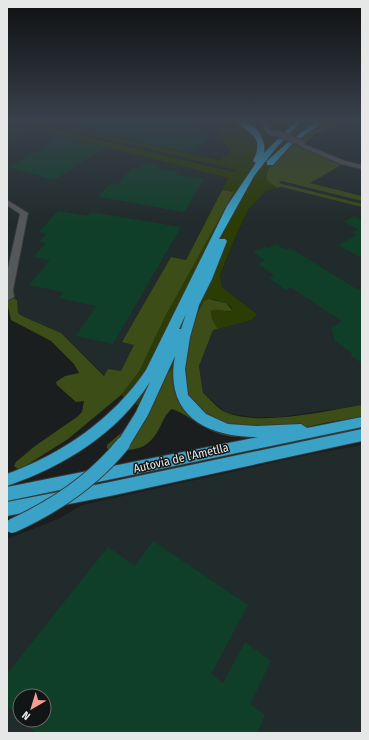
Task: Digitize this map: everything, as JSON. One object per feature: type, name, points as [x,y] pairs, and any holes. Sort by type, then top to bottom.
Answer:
[{"type":"highway","points":[[7,480],[56,458],[88,437],[114,417],[140,389],[150,374],[220,228],[260,155]]},
{"type":"highway","points":[[240,189],[267,155]]},
{"type":"highway","points":[[9,527],[47,509],[68,496],[97,473],[123,444],[141,416],[207,279],[226,233],[256,179],[274,155]]},
{"type":"highway","points":[[256,179],[279,155]]},
{"type":"highway","points":[[195,302],[182,350],[179,371],[180,391],[185,401],[194,412],[217,426],[239,431],[266,431],[346,425]]},
{"type":"highway","name":"Autovia de l'Ametlla","points":[[7,494],[260,444],[362,422]]},
{"type":"highway","name":"Autovia de l'Ametlla","points":[[7,509],[110,489],[362,435]]},
{"type":"street","points":[[326,155],[350,165],[362,167]]},
{"type":"street","points":[[350,165],[361,159]]},
{"type":"street","points":[[7,202],[24,213],[8,290],[9,297],[7,298]]},
{"type":"shaded area","points":[[7,155],[135,155],[228,178],[186,260],[171,257],[123,342],[135,345],[121,371],[105,376],[61,333],[18,313],[17,300],[13,298],[7,302]]},
{"type":"shaded area","points":[[161,155],[171,155],[236,170],[234,172]]},
{"type":"shaded area","points":[[195,155],[227,155],[220,160]]},
{"type":"shaded area","points":[[317,155],[362,155],[362,196],[309,183],[340,165]]},
{"type":"shaded area","points":[[281,181],[362,201],[362,204],[279,183]]},
{"type":"shaded area","points":[[281,187],[362,207],[362,405],[280,417],[252,417],[226,413],[203,393],[199,366],[213,330],[252,320],[257,314],[222,287],[220,276],[248,210],[266,191]]},
{"type":"shaded area","points":[[362,445],[362,733],[7,733],[7,539],[58,519],[82,505],[312,454]]},
{"type":"green space","points":[[135,155],[161,155],[234,172],[236,170],[171,155],[195,155],[220,160],[227,155],[288,155],[267,175],[268,180],[277,188],[266,191],[248,210],[220,275],[222,287],[257,314],[252,320],[218,329],[212,319],[211,311],[215,309],[229,312],[232,308],[226,303],[212,299],[182,360],[147,411],[121,395],[139,372],[166,315],[233,192],[222,190],[228,178]]},
{"type":"green space","points":[[281,155],[318,155],[341,165],[310,183],[362,196],[362,201],[281,181],[279,183],[362,204],[362,207],[281,187],[277,188],[267,180],[268,172]]},
{"type":"green space","points":[[222,190],[234,192],[166,315],[139,372],[121,395],[68,439],[19,470],[14,466],[16,462],[35,446],[77,417],[82,412],[84,401],[76,402],[57,385],[56,382],[65,376],[79,373],[74,364],[51,341],[11,320],[7,302],[13,298],[17,300],[18,313],[22,316],[61,333],[104,376],[108,369],[121,371],[134,345],[122,342],[171,257],[186,260]]},
{"type":"green space","points":[[209,299],[226,303],[232,310],[211,311],[212,319],[218,329],[213,330],[199,366],[203,393],[221,409],[227,413],[241,417],[275,418],[312,414],[362,405],[362,417],[329,422],[274,434],[232,437],[214,432],[172,409],[166,415],[151,441],[146,445],[134,449],[111,452],[107,448],[107,445],[147,411],[168,373],[182,359],[192,324],[204,301]]},
{"type":"building","points":[[31,155],[93,155],[54,180],[8,167]]},
{"type":"building","points":[[145,163],[159,165],[157,168],[178,172],[176,175],[204,179],[184,212],[98,197],[111,183],[118,184],[132,168],[140,169]]},
{"type":"building","points":[[58,211],[87,216],[91,212],[181,227],[113,344],[76,336],[96,306],[58,298],[63,292],[29,285],[50,260],[33,257],[46,243],[39,242],[46,234],[39,232]]},
{"type":"building","points":[[354,216],[362,220],[362,258],[338,245],[357,235],[352,233],[358,229],[344,222]]},
{"type":"building","points":[[276,244],[286,250],[290,248],[355,288],[362,290],[362,363],[350,355],[352,353],[335,341],[331,328],[342,321],[291,287],[286,290],[269,278],[274,275],[258,264],[265,260],[253,252]]},
{"type":"building","points":[[153,541],[248,605],[211,674],[223,683],[245,642],[271,661],[250,704],[265,715],[257,733],[36,733],[31,728],[52,728],[52,688],[12,688],[12,710],[7,705],[7,674],[108,547],[135,566]]}]
